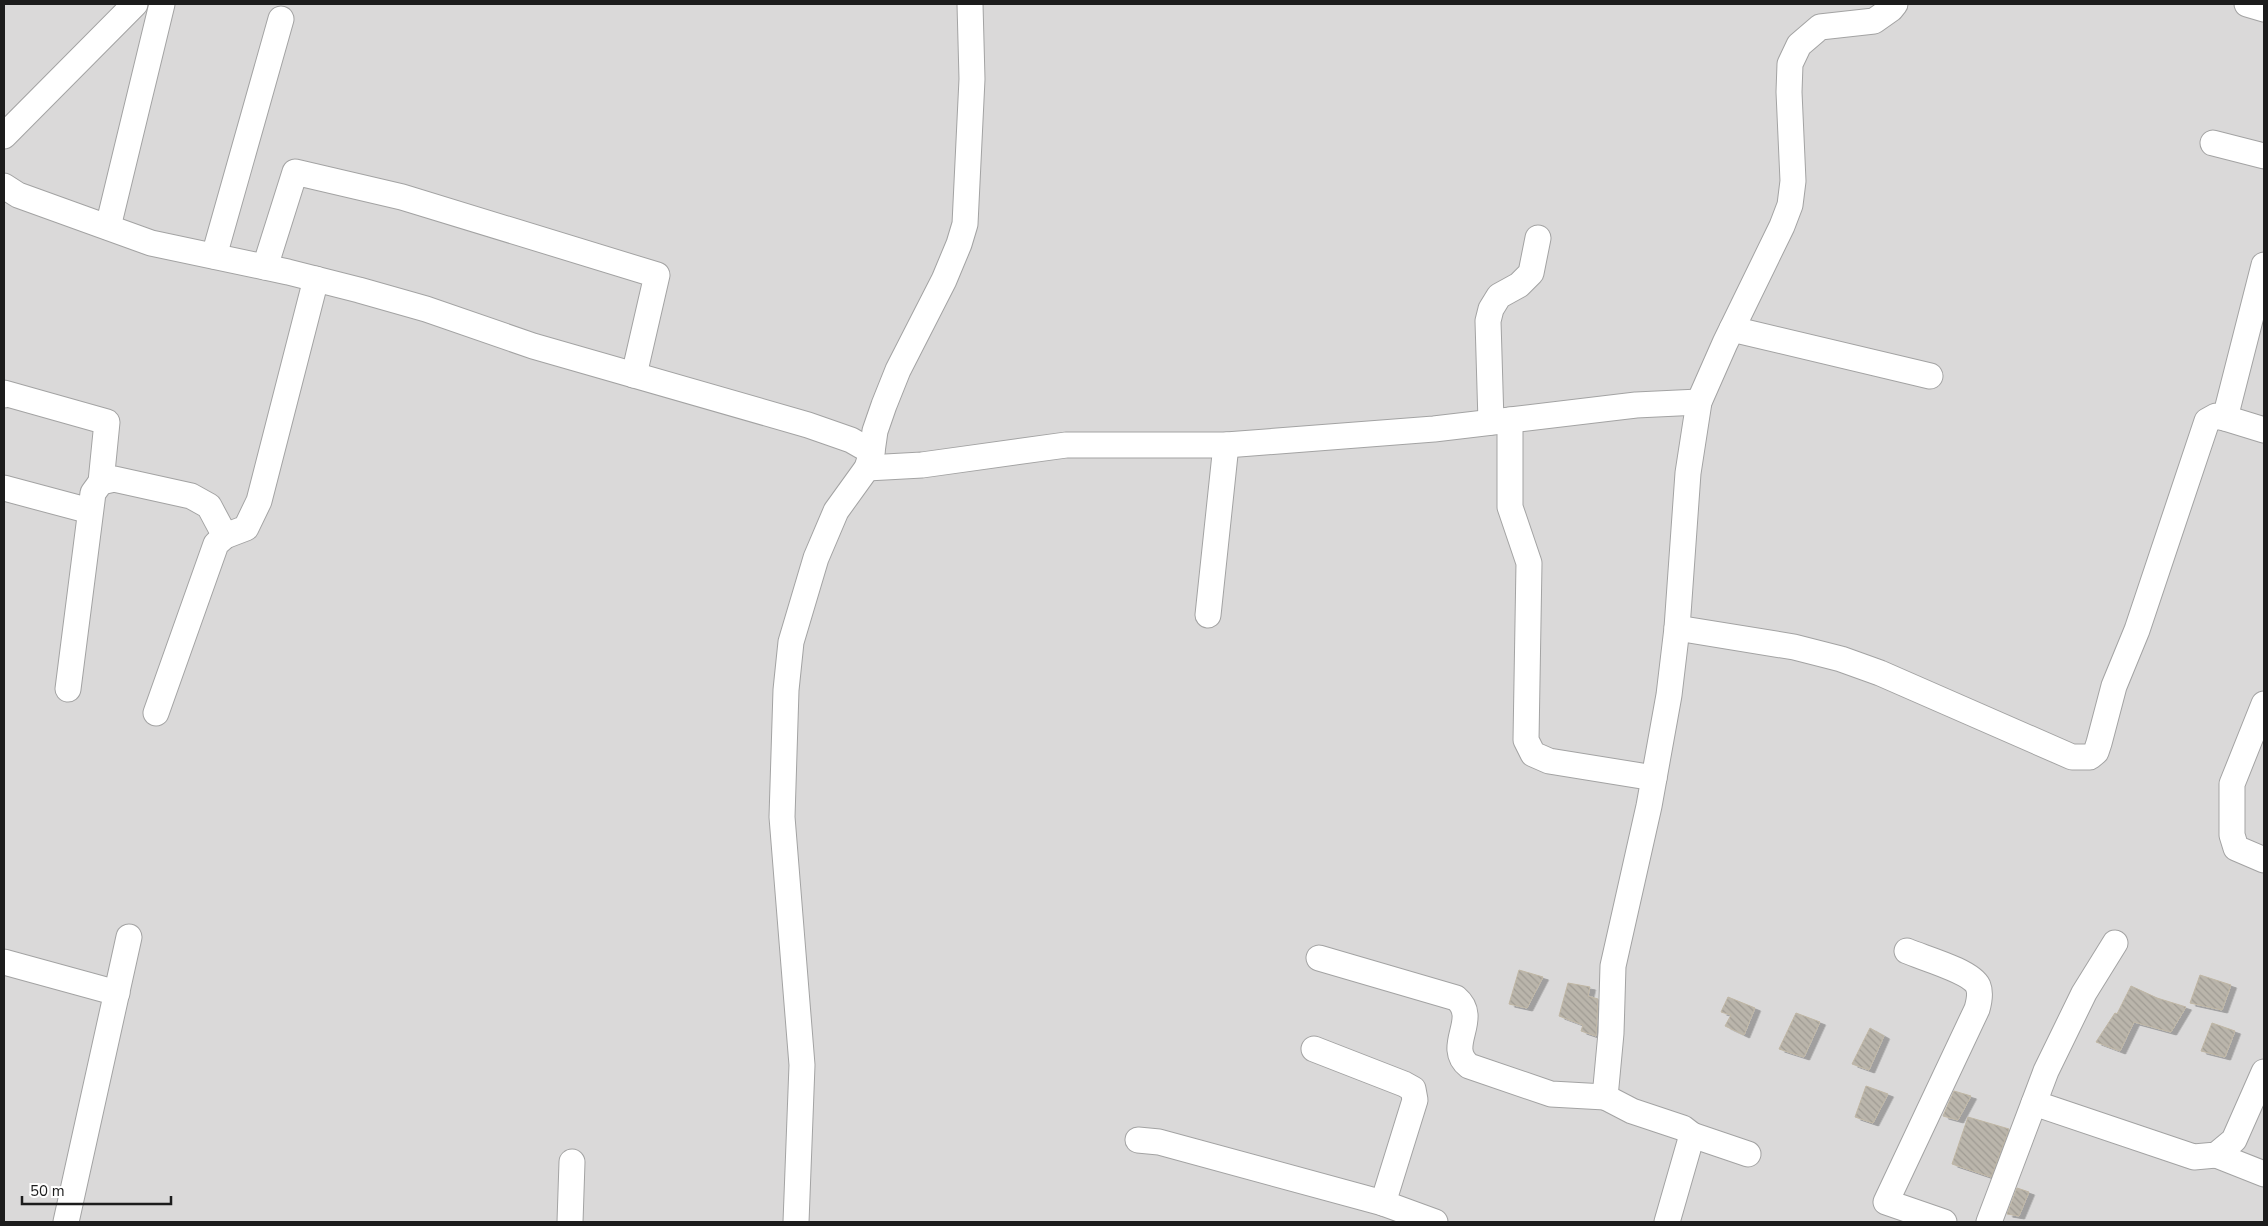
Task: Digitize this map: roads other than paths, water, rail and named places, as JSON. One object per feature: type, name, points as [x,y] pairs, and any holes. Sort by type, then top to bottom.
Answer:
[{"type":"street","points":[[4,136],[135,4]]},
{"type":"street","points":[[108,228],[162,4]]},
{"type":"street","points":[[796,1222],[802,1065],[782,817],[787,681],[791,642],[816,558],[836,511],[869,460],[875,431],[894,379],[944,280],[965,224],[972,79],[970,4]]},
{"type":"street","points":[[1605,1097],[1611,1033],[1613,966],[1654,778],[1669,695],[1677,628],[1688,473],[1699,402],[1782,226],[1790,205],[1793,181],[1789,92],[1790,64],[1799,45],[1820,27],[1874,22],[1892,9],[1895,4]]},
{"type":"street","points":[[2247,4],[2264,9]]},
{"type":"street","points":[[214,256],[281,20]]},
{"type":"street","points":[[2213,143],[2264,156]]},
{"type":"street","points":[[265,267],[295,172],[402,197],[657,275],[634,375]]},
{"type":"street","points":[[4,186],[18,195],[151,243],[316,279],[426,309],[533,346],[808,425],[851,440],[869,460],[922,465],[1066,445],[1226,445],[1424,430],[1636,405],[1699,402]]},
{"type":"street","points":[[1538,238],[1531,272],[1518,285],[1499,296],[1491,309],[1488,322],[1510,507],[1529,563],[1526,740],[1533,754],[1549,762],[1654,778]]},
{"type":"street","points":[[2225,418],[2264,265]]},
{"type":"street","points":[[156,713],[216,544],[225,536],[246,528],[259,501],[316,279]]},
{"type":"street","points":[[1732,329],[1930,376]]},
{"type":"street","points":[[4,395],[107,422],[101,482],[93,493],[90,511],[68,689]]},
{"type":"street","points":[[1677,628],[1794,647],[1841,659],[1880,673],[2072,757],[2090,757],[2096,752],[2114,686],[2137,630],[2207,421],[2216,416],[2264,430]]},
{"type":"street","points":[[1208,615],[1226,445]]},
{"type":"street","points":[[101,482],[114,479],[191,496],[209,506],[225,536]]},
{"type":"street","points":[[4,488],[90,511]]},
{"type":"street","points":[[2264,704],[2232,784],[2232,835],[2236,848],[2264,860]]},
{"type":"street","points":[[66,1222],[129,937]]},
{"type":"street","points":[[1989,1222],[2046,1071],[2084,994],[2115,943]]},
{"type":"street","points":[[1907,951],[1971,977],[1978,986],[1980,996],[1977,1009],[1886,1202],[1944,1222]]},
{"type":"street","points":[[1319,958],[1456,998],[1463,1004],[1465,1014],[1465,1024],[1459,1052],[1462,1060],[1469,1066],[1551,1094],[1605,1097],[1632,1111],[1683,1128],[1692,1135],[1748,1154]]},
{"type":"street","points":[[4,962],[116,992]]},
{"type":"street","points":[[1314,1049],[1404,1084],[1413,1090],[1415,1100],[1383,1204]]},
{"type":"street","points":[[2216,1155],[2234,1140],[2264,1072]]},
{"type":"street","points":[[2034,1103],[2194,1157],[2216,1155],[2264,1174]]},
{"type":"street","points":[[1667,1222],[1692,1135]]},
{"type":"street","points":[[1138,1140],[1159,1142],[1383,1204],[1435,1222]]},
{"type":"street","points":[[570,1222],[572,1162]]}]
